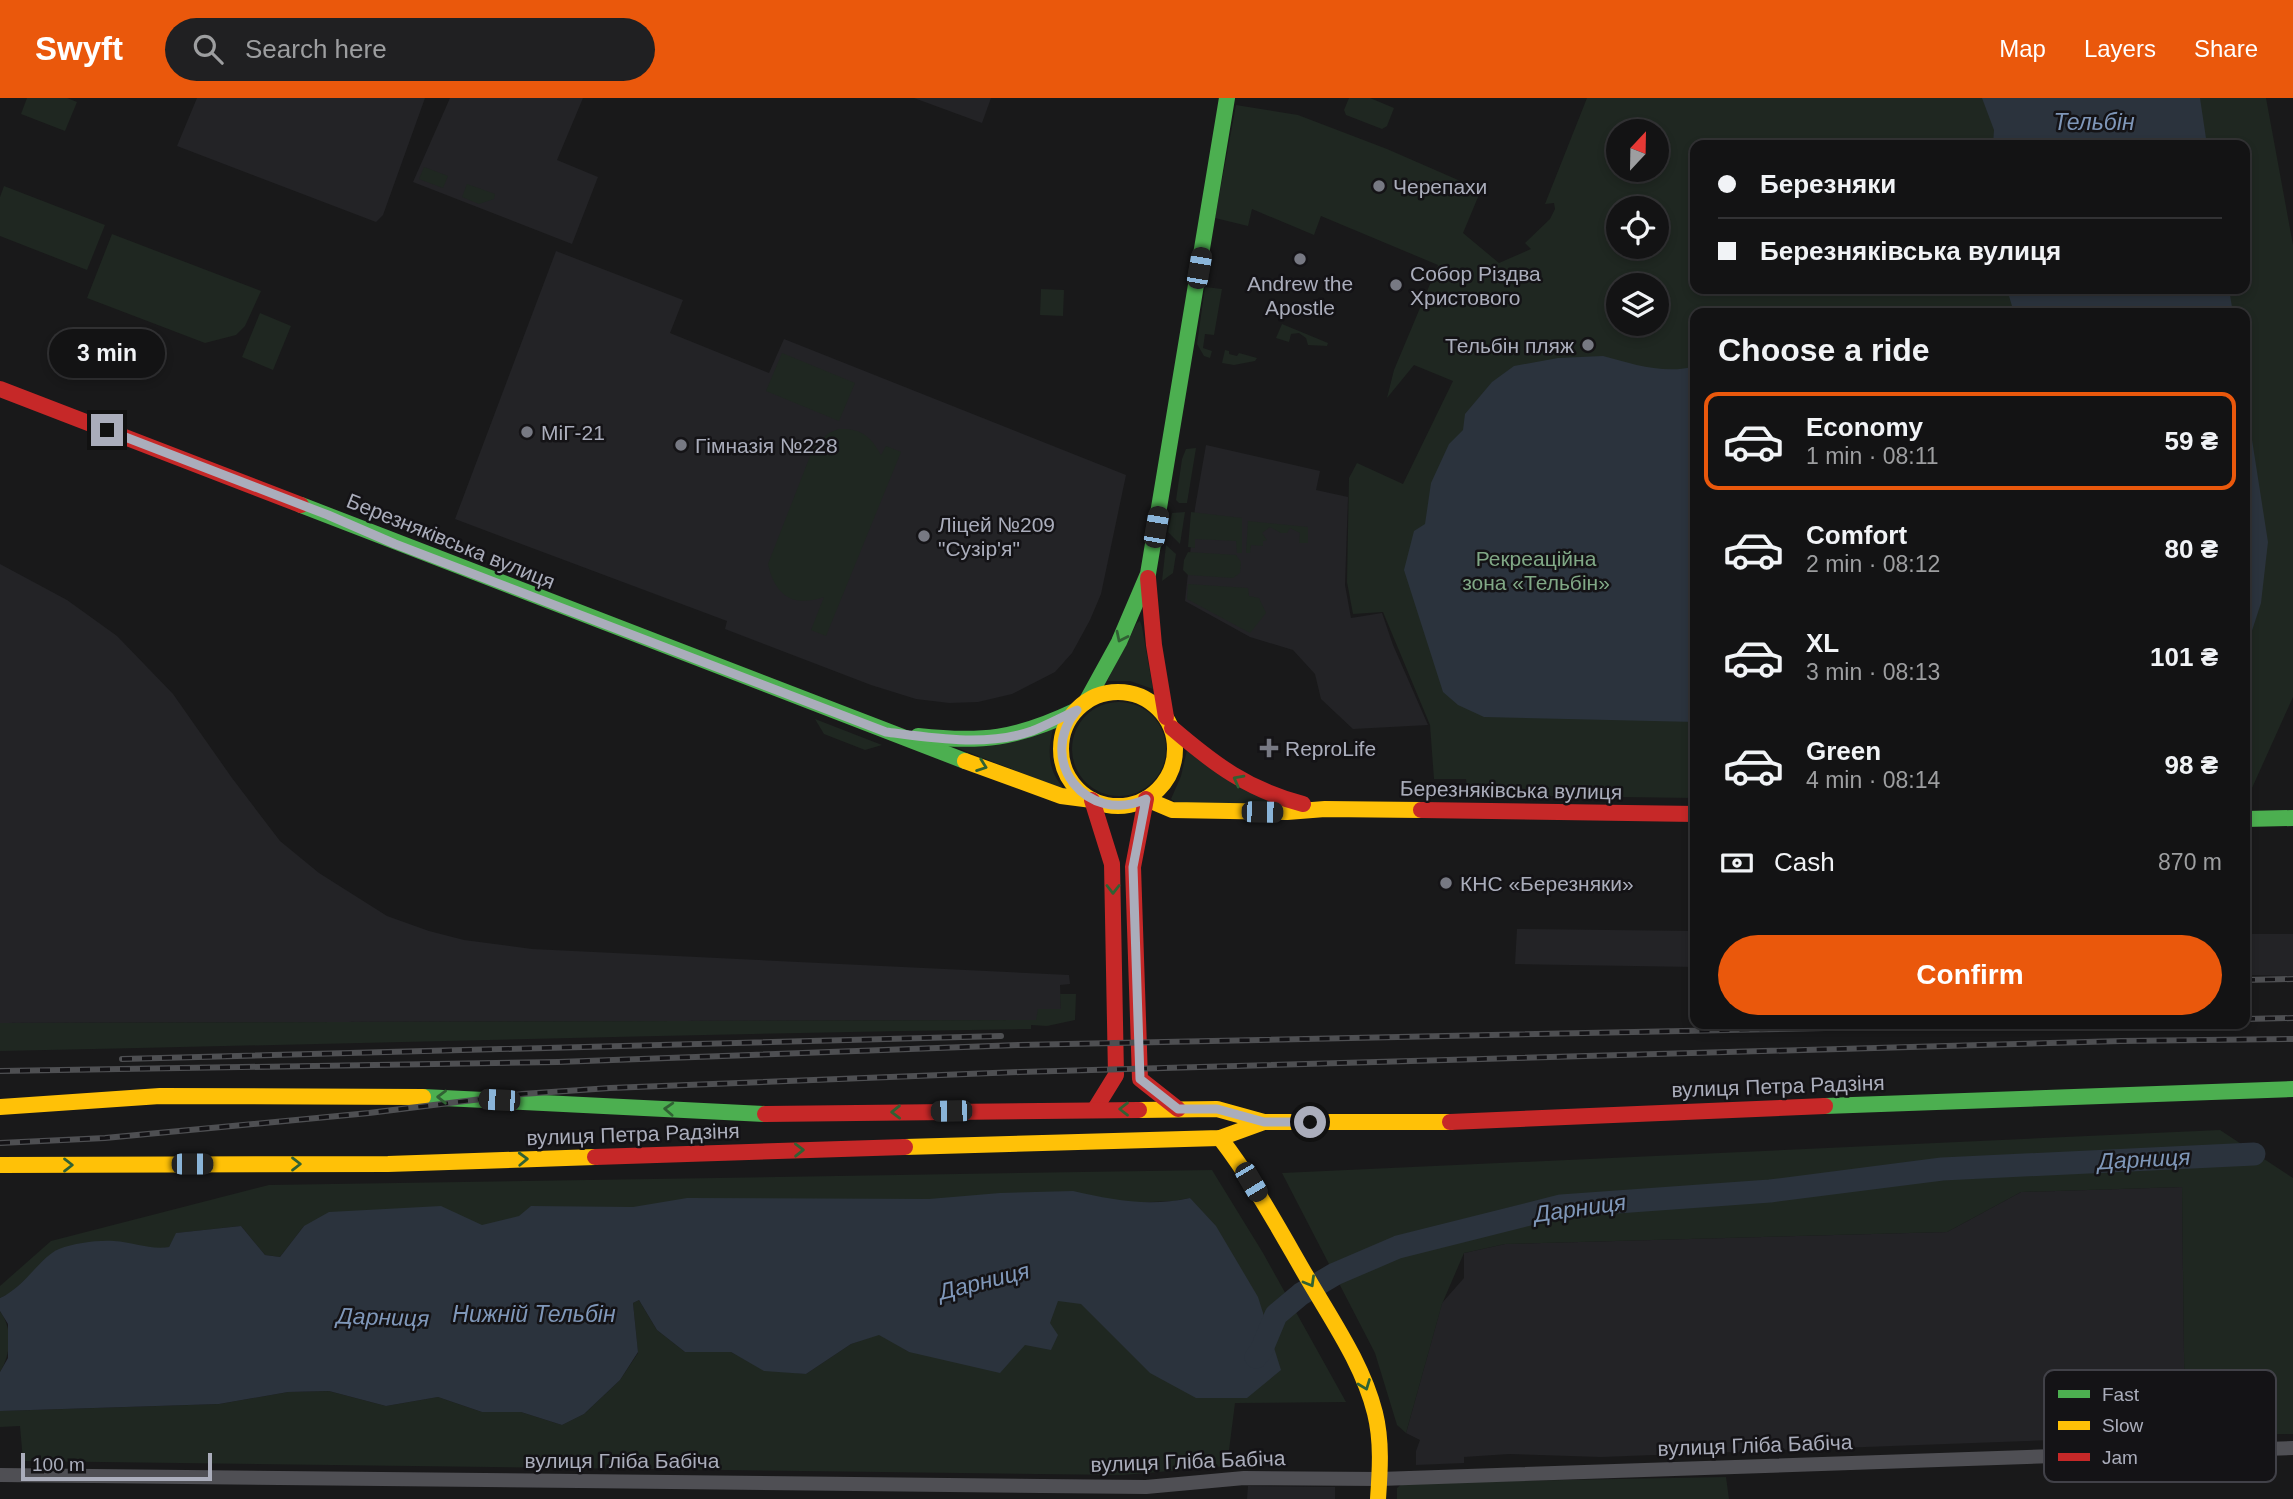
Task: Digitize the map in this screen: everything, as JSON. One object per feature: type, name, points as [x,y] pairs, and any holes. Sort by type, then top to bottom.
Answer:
[{"type":"street","points":[[1095,1109],[1116,1075],[1113,873],[1108,844],[1093,800],[1072,781],[1062,756],[1065,729],[1119,642],[1148,574],[1227,98]]},
{"type":"street","name":"Березняківська вулиця","points":[[0,390],[886,732],[1061,796],[1093,800]]},
{"type":"street","points":[[1093,800],[1119,806],[1146,799],[1160,788],[1171,772],[1176,747],[1154,645],[1148,574]]},
{"type":"street","points":[[1081,706],[1110,692],[1129,693],[1153,703],[1169,722]]},
{"type":"street","name":"Березняківська вулиця","points":[[886,732],[948,738],[998,737],[1031,731],[1081,706]]},
{"type":"street","name":"Березняківська вулиця","points":[[1169,722],[1209,761],[1233,778],[1280,799],[1325,809]]},
{"type":"street","points":[[1061,796],[1093,822],[1108,844]]},
{"type":"street","points":[[1146,799],[1133,872],[1140,1079],[1178,1109]]},
{"type":"street","name":"Березняківська вулиця","points":[[1146,799],[1172,810],[1287,812],[1325,809],[1690,814]]},
{"type":"street","points":[[1135,851],[1152,821],[1172,810]]},
{"type":"street","points":[[2250,819],[2293,818]]},
{"type":"street","name":"вулиця Петра Радзіня","points":[[0,1107],[160,1096],[447,1097],[751,1125],[1095,1109],[1217,1109],[1264,1122],[1463,1122],[1653,1112],[2293,1089]]},
{"type":"street","name":"вулиця Петра Радзіня","points":[[0,1165],[388,1164],[1220,1138],[1264,1122]]},
{"type":"street","points":[[751,1125],[748,1142],[758,1151]]},
{"type":"street","points":[[1220,1138],[1240,1162],[1361,1375],[1373,1405],[1378,1434],[1378,1499]]},
{"type":"street","name":"вулиця Гліба Бабіча","points":[[0,1475],[1146,1487],[1244,1478],[1380,1479],[2044,1456]]},
{"type":"shaded area","points":[[197,98],[425,98],[383,215],[376,222],[177,146]]},
{"type":"shaded area","points":[[450,98],[583,98],[557,160],[598,177],[572,244],[413,182]]},
{"type":"shaded area","points":[[914,98],[991,98],[982,123]]},
{"type":"shaded area","points":[[556,251],[683,300],[670,333],[769,373],[784,339],[1126,475],[1101,594],[1072,653],[1055,672],[1012,694],[978,702],[949,703],[916,699],[871,685],[725,629],[727,621],[455,519]]},
{"type":"shaded area","points":[[1206,445],[1320,471],[1316,490],[1348,497],[1345,585],[1351,618],[1382,613],[1428,725],[1353,729],[1321,699],[1315,674],[1293,650],[1250,637],[1185,601],[1195,508]]},
{"type":"shaded area","points":[[0,564],[67,600],[117,636],[173,694],[280,841],[319,873],[387,916],[464,940],[532,949],[1069,975],[1070,984],[1060,985],[1061,1009],[1037,1020],[0,1023]]},
{"type":"shaded area","points":[[1517,929],[1690,931],[1690,967],[1515,964]]},
{"type":"shaded area","points":[[2250,934],[2293,934],[2293,976],[2250,975]]},
{"type":"shaded area","points":[[2182,1187],[2184,1370],[2044,1370],[2044,1440],[1601,1457],[1509,1454],[1464,1457],[1464,1463],[1416,1465],[1416,1451],[1420,1440],[1406,1433],[1442,1303],[1464,1278],[1464,1253],[1505,1244],[1947,1232],[2021,1192]]},
{"type":"shaded area","points":[[1248,1486],[1335,1487],[1335,1499],[1247,1499]]},
{"type":"green space","points":[[27,98],[67,98],[77,102],[65,131],[21,114]]},
{"type":"green space","points":[[1349,98],[1370,98],[1394,108],[1387,126],[1382,129],[1346,115],[1344,110]]},
{"type":"green space","name":"Рекреаційна зона «Тельбін»","points":[[1587,98],[2266,98],[2293,245],[2293,697],[2252,788],[2252,804],[2250,308],[1690,308],[1690,798],[1468,795],[1466,779],[1434,779],[1430,725],[1383,612],[1353,614],[1347,582],[1349,478],[1357,463],[1403,484],[1453,381],[1414,365],[1387,398],[1394,370],[1438,265],[1321,216],[1314,235],[1252,209],[1248,226],[1215,218],[1236,105],[1298,115],[1387,149],[1481,190],[1463,233],[1499,263],[1531,249],[1525,243],[1550,219],[1555,209],[1554,203],[1545,204]]},
{"type":"green space","points":[[424,167],[448,176],[443,188],[419,179]]},
{"type":"green space","points":[[467,184],[495,194],[494,199],[479,204],[462,197]]},
{"type":"green space","points":[[4,186],[105,225],[87,270],[0,236],[0,197]]},
{"type":"green space","points":[[112,234],[261,291],[245,326],[236,335],[205,343],[87,298]]},
{"type":"green space","points":[[1205,287],[1222,289],[1214,335],[1205,334],[1203,348],[1212,351],[1210,358],[1204,356],[1197,344]]},
{"type":"green space","points":[[1041,289],[1064,290],[1063,316],[1040,315]]},
{"type":"green space","points":[[260,313],[291,326],[273,370],[242,357]]},
{"type":"green space","points":[[1282,324],[1328,343],[1327,346],[1308,345],[1306,338],[1299,333],[1291,334],[1289,342],[1276,338]]},
{"type":"green space","points":[[1225,350],[1237,356],[1239,353],[1257,358],[1255,361],[1234,365],[1222,363]]},
{"type":"green space","points":[[782,353],[855,383],[839,421],[766,391]]},
{"type":"green space","points":[[839,429],[854,430],[865,435],[881,455],[886,446],[901,452],[826,636],[811,630],[824,597],[803,601],[787,596],[775,584],[768,564],[814,446],[829,433]]},
{"type":"green space","points":[[1196,448],[1187,503],[1179,503],[1176,500],[1182,459],[1186,449]]},
{"type":"green space","points":[[1185,512],[1180,544],[1168,532],[1172,513]]},
{"type":"green space","points":[[1191,512],[1242,518],[1242,553],[1237,553],[1236,541],[1195,539],[1195,548],[1188,547]]},
{"type":"green space","points":[[1248,521],[1308,527],[1308,543],[1299,543],[1300,533],[1290,528],[1287,533],[1281,533],[1270,527],[1262,533],[1267,540],[1263,541],[1263,546],[1251,545],[1250,553],[1246,553]]},
{"type":"green space","points":[[1166,545],[1176,554],[1173,573],[1162,581]]},
{"type":"green space","points":[[1188,552],[1236,555],[1241,562],[1240,573],[1233,578],[1188,575],[1183,570]]},
{"type":"green space","points":[[1188,584],[1248,588],[1249,596],[1259,598],[1266,613],[1250,633],[1187,599]]},
{"type":"green space","points":[[1140,621],[1153,689],[1130,681],[1107,681]]},
{"type":"green space","points":[[1119,702],[1137,706],[1152,716],[1162,731],[1166,749],[1162,767],[1152,782],[1137,792],[1119,796],[1101,792],[1086,782],[1076,767],[1072,749],[1076,731],[1086,716],[1101,706]]},
{"type":"green space","points":[[815,719],[882,745],[865,750],[824,734]]},
{"type":"green space","points":[[1053,729],[1050,761],[1055,776],[1065,790],[950,745]]},
{"type":"green space","points":[[1187,750],[1281,805],[1177,804],[1171,799],[1181,776]]},
{"type":"green space","points":[[1060,994],[1076,994],[1075,1020],[1047,1026],[1031,1025],[1031,1029],[0,1051],[0,1023],[1036,1020],[1038,1009],[1061,1009]]},
{"type":"green space","points":[[2220,1130],[2293,1178],[2293,1434],[2276,1434],[2276,1370],[2184,1370],[2182,1187],[2021,1192],[1947,1232],[1505,1244],[1464,1253],[1442,1304],[1406,1433],[1397,1425],[1375,1353],[1282,1173]]},
{"type":"green space","points":[[1212,1170],[1263,1253],[1346,1402],[1235,1403],[1227,1466],[1123,1475],[23,1461],[20,1426],[0,1427],[0,1411],[219,1404],[288,1392],[329,1391],[386,1406],[438,1397],[482,1412],[521,1412],[562,1425],[584,1414],[620,1380],[638,1353],[633,1303],[639,1300],[657,1330],[685,1352],[731,1352],[764,1370],[806,1374],[851,1344],[879,1334],[909,1352],[1025,1345],[613,1258],[304,1226],[280,1257],[265,1255],[241,1226],[177,1233],[169,1247],[158,1249],[139,1246],[57,1250],[11,1293],[0,1298],[0,1286],[51,1241],[269,1185]],"holes":[[[1077,1193],[1127,1203],[1190,1198],[1237,1312]]]},
{"type":"green space","points":[[0,1311],[7,1326],[9,1342],[0,1372]]},
{"type":"green space","points":[[1726,1477],[1729,1499],[1397,1499],[1397,1488],[1403,1483]]},
{"type":"water","name":"Тельбін","points":[[1982,98],[2200,98],[2206,140],[1993,140],[1994,130]]},
{"type":"water","points":[[2008,294],[2230,294],[2232,308],[2013,308]]},
{"type":"water","points":[[1603,356],[1661,369],[1690,367],[1690,722],[1484,717],[1458,705],[1443,692],[1404,570],[1414,531],[1425,524],[1431,483],[1449,444],[1463,430],[1465,414],[1492,382],[1514,366],[1558,358]]},
{"type":"water","points":[[2250,427],[2268,542],[2261,603],[2250,637]]},
{"type":"water","name":"Нижній Тельбін","points":[[1073,1191],[1117,1200],[1145,1202],[1190,1198],[1216,1226],[1258,1297],[1281,1370],[1247,1398],[1196,1398],[1150,1373],[1081,1304],[1058,1301],[1050,1323],[1058,1335],[1051,1350],[1025,1345],[1000,1373],[909,1352],[879,1335],[851,1344],[806,1374],[764,1371],[731,1352],[685,1352],[657,1330],[639,1300],[633,1303],[638,1352],[620,1380],[584,1414],[562,1425],[521,1412],[482,1412],[438,1397],[386,1406],[329,1391],[288,1392],[219,1404],[0,1411],[0,1372],[8,1358],[8,1324],[0,1311],[0,1298],[17,1287],[52,1253],[79,1244],[114,1241],[169,1247],[176,1233],[241,1226],[265,1255],[280,1257],[304,1226],[329,1212],[441,1206],[482,1225],[519,1216],[531,1206],[633,1207],[687,1198],[929,1199]]},
{"type":"waterway","name":"Дарниця","points":[[1256,1357],[1276,1315],[1301,1294],[1335,1274],[1398,1247],[1561,1206],[1770,1191],[1942,1169],[2254,1154]]},
{"type":"railway","points":[[2250,980],[2293,979]]},
{"type":"railway","points":[[2250,1019],[2293,1018]]},
{"type":"railway","points":[[0,1071],[558,1062],[1019,1045],[1779,1029]]},
{"type":"railway","points":[[122,1059],[1001,1036]]},
{"type":"railway","points":[[0,1143],[105,1138],[369,1113],[522,1094],[610,1088],[1020,1072],[2121,1041],[2293,1039]]},
{"type":"traffic: fast","points":[[1086,702],[1119,642],[1148,574],[1227,98]]},
{"type":"traffic: fast","points":[[301,505],[965,761]]},
{"type":"traffic: fast","points":[[918,736],[961,739],[998,737],[1035,728],[1075,711]]},
{"type":"traffic: fast","points":[[2250,819],[2293,818]]},
{"type":"traffic: fast","points":[[1825,1106],[2293,1089]]},
{"type":"traffic: fast","points":[[423,1097],[765,1114]]},
{"type":"traffic: slow","points":[[1118,692],[1140,696],[1158,709],[1171,727],[1175,749],[1171,771],[1158,789],[1140,802],[1118,806],[1096,802],[1078,789],[1065,771],[1061,749],[1065,727],[1078,709],[1096,696],[1118,692]]},
{"type":"traffic: slow","points":[[965,761],[1061,796],[1092,800]]},
{"type":"traffic: slow","points":[[1146,799],[1172,810],[1421,810]]},
{"type":"traffic: slow","points":[[0,1107],[160,1096],[423,1097]]},
{"type":"traffic: slow","points":[[1139,1110],[1217,1109],[1264,1122],[1450,1122]]},
{"type":"traffic: slow","points":[[905,1147],[1220,1138],[1264,1122]]},
{"type":"traffic: slow","points":[[1220,1138],[1266,1207],[1363,1378],[1379,1434],[1378,1499]]},
{"type":"traffic: slow","points":[[0,1165],[388,1164],[595,1157]]},
{"type":"traffic: jam","points":[[0,389],[301,505]]},
{"type":"traffic: jam","points":[[1148,578],[1154,645],[1166,717]]},
{"type":"traffic: jam","points":[[1172,728],[1202,753],[1248,783],[1303,804]]},
{"type":"traffic: jam","points":[[1146,799],[1133,867],[1140,1079],[1178,1109]]},
{"type":"traffic: jam","points":[[1092,800],[1112,864],[1116,1075],[1095,1109]]},
{"type":"traffic: jam","points":[[1421,810],[1690,814]]},
{"type":"traffic: jam","points":[[1450,1122],[1825,1106]]},
{"type":"traffic: jam","points":[[765,1114],[1139,1110]]},
{"type":"traffic: jam","points":[[595,1157],[905,1147]]},
{"type":"place","name":"Черепахи","points":[[1379,186]]},
{"type":"place","name":"Andrew the Apostle","points":[[1300,259]]},
{"type":"place","name":"Собор Різдва Христового","points":[[1396,285]]},
{"type":"place","name":"Тельбін пляж","points":[[1588,345]]},
{"type":"place","name":"МіГ-21","points":[[527,432]]},
{"type":"place","name":"Гімназія №228","points":[[681,445]]},
{"type":"place","name":"Ліцей №209 \"Сузір'я\"","points":[[924,536]]},
{"type":"place","name":"ReproLife","points":[[1269,748]]},
{"type":"place","name":"КНС «Березняки»","points":[[1446,883]]},
{"type":"route","points":[[107,430],[328,515],[395,544],[886,732],[977,739],[1011,736],[1031,731],[1077,710],[1065,729],[1061,745],[1064,767],[1075,786],[1093,800],[1108,805],[1130,805],[1146,799],[1133,867],[1140,1079],[1178,1109],[1217,1109],[1264,1122],[1310,1122]]}]
